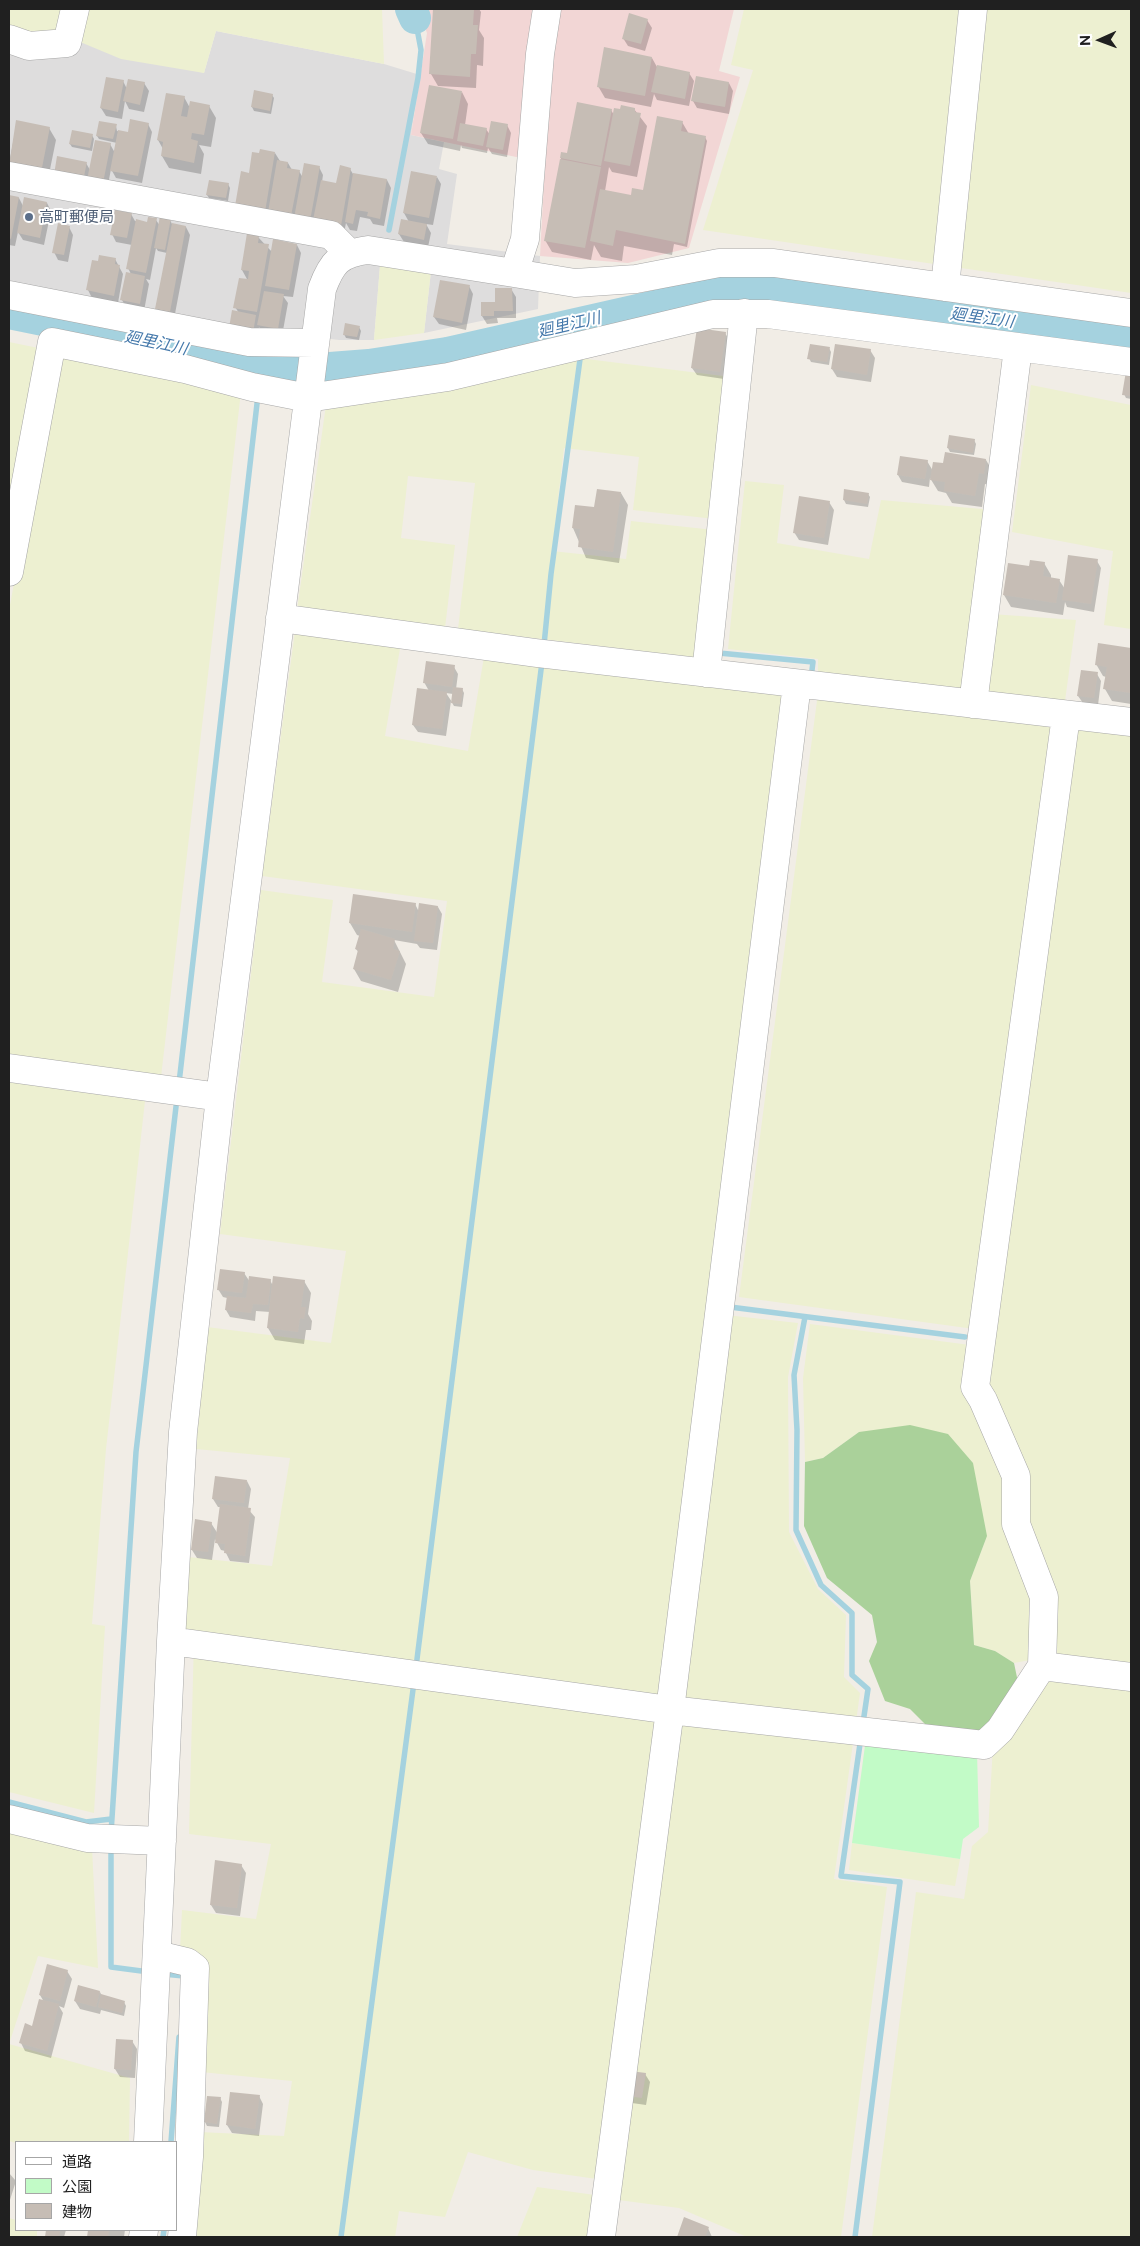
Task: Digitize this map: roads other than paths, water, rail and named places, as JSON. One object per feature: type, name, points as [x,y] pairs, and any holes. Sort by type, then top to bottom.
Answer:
[{"type":"street","points":[[9,39],[30,46],[67,43],[75,9]]},
{"type":"street","points":[[514,273],[525,239],[540,54],[547,9]]},
{"type":"street","points":[[944,286],[973,9]]},
{"type":"street","points":[[9,176],[331,235],[349,253]]},
{"type":"street","points":[[148,2141],[171,1641],[183,1432],[220,1097],[314,343],[322,289],[329,270],[338,260],[349,253],[368,250],[575,283],[636,279],[719,263],[774,262],[1131,313]]},
{"type":"street","points":[[9,295],[249,342],[314,343]]},
{"type":"street","points":[[706,673],[744,313]]},
{"type":"street","points":[[9,572],[52,342],[185,369],[259,389],[308,398],[448,377],[713,314],[768,314],[1131,362]]},
{"type":"street","points":[[973,704],[1027,349]]},
{"type":"street","points":[[280,618],[543,654],[1066,716],[1131,722]]},
{"type":"street","points":[[601,2237],[805,685]]},
{"type":"street","points":[[171,1641],[670,1710],[984,1745],[1000,1730],[1042,1666],[1044,1597],[1016,1524],[1016,1476],[983,1400],[975,1387],[1066,716]]},
{"type":"street","points":[[9,1068],[220,1097]]},
{"type":"street","points":[[1042,1666],[1131,1677]]},
{"type":"street","points":[[9,1819],[87,1838],[162,1841]]},
{"type":"street","points":[[157,1967],[187,1962],[195,1968],[189,2157],[182,2237]]},
{"type":"waterway","points":[[411,9],[415,18]]},
{"type":"waterway","points":[[389,230],[418,78],[421,50],[415,18]]},
{"type":"waterway","points":[[758,288],[758,300]]},
{"type":"waterway","name":"廻里江川","points":[[9,313],[190,350],[261,368],[304,370],[369,365],[447,353],[730,289],[758,288],[1131,339]]},
{"type":"waterway","points":[[583,338],[584,322]]},
{"type":"waterway","points":[[1033,343],[1035,325]]},
{"type":"waterway","points":[[544,645],[551,574],[581,352]]},
{"type":"waterway","points":[[260,381],[261,368]]},
{"type":"waterway","points":[[179,1083],[258,395]]},
{"type":"waterway","points":[[719,651],[719,653],[813,662],[811,678]]},
{"type":"waterway","points":[[416,1667],[542,662]]},
{"type":"waterway","points":[[111,1833],[136,1452],[177,1098]]},
{"type":"waterway","points":[[730,1304],[730,1307],[965,1337]]},
{"type":"waterway","points":[[805,1317],[794,1375],[797,1430],[796,1530],[821,1585],[852,1613],[852,1675],[868,1689],[863,1723]]},
{"type":"waterway","points":[[341,2237],[414,1682]]},
{"type":"waterway","points":[[855,2237],[900,1882],[841,1876],[861,1737]]},
{"type":"waterway","points":[[9,1802],[86,1822],[111,1819]]},
{"type":"waterway","points":[[111,1847],[111,1967],[149,1972]]},
{"type":"waterway","points":[[163,1974],[184,1976],[184,1981]]},
{"type":"waterway","points":[[171,2141],[179,2037]]},
{"type":"waterway","points":[[163,2237],[164,2231]]},
{"type":"place","name":"高町郵便局","points":[[29,217]]}]
